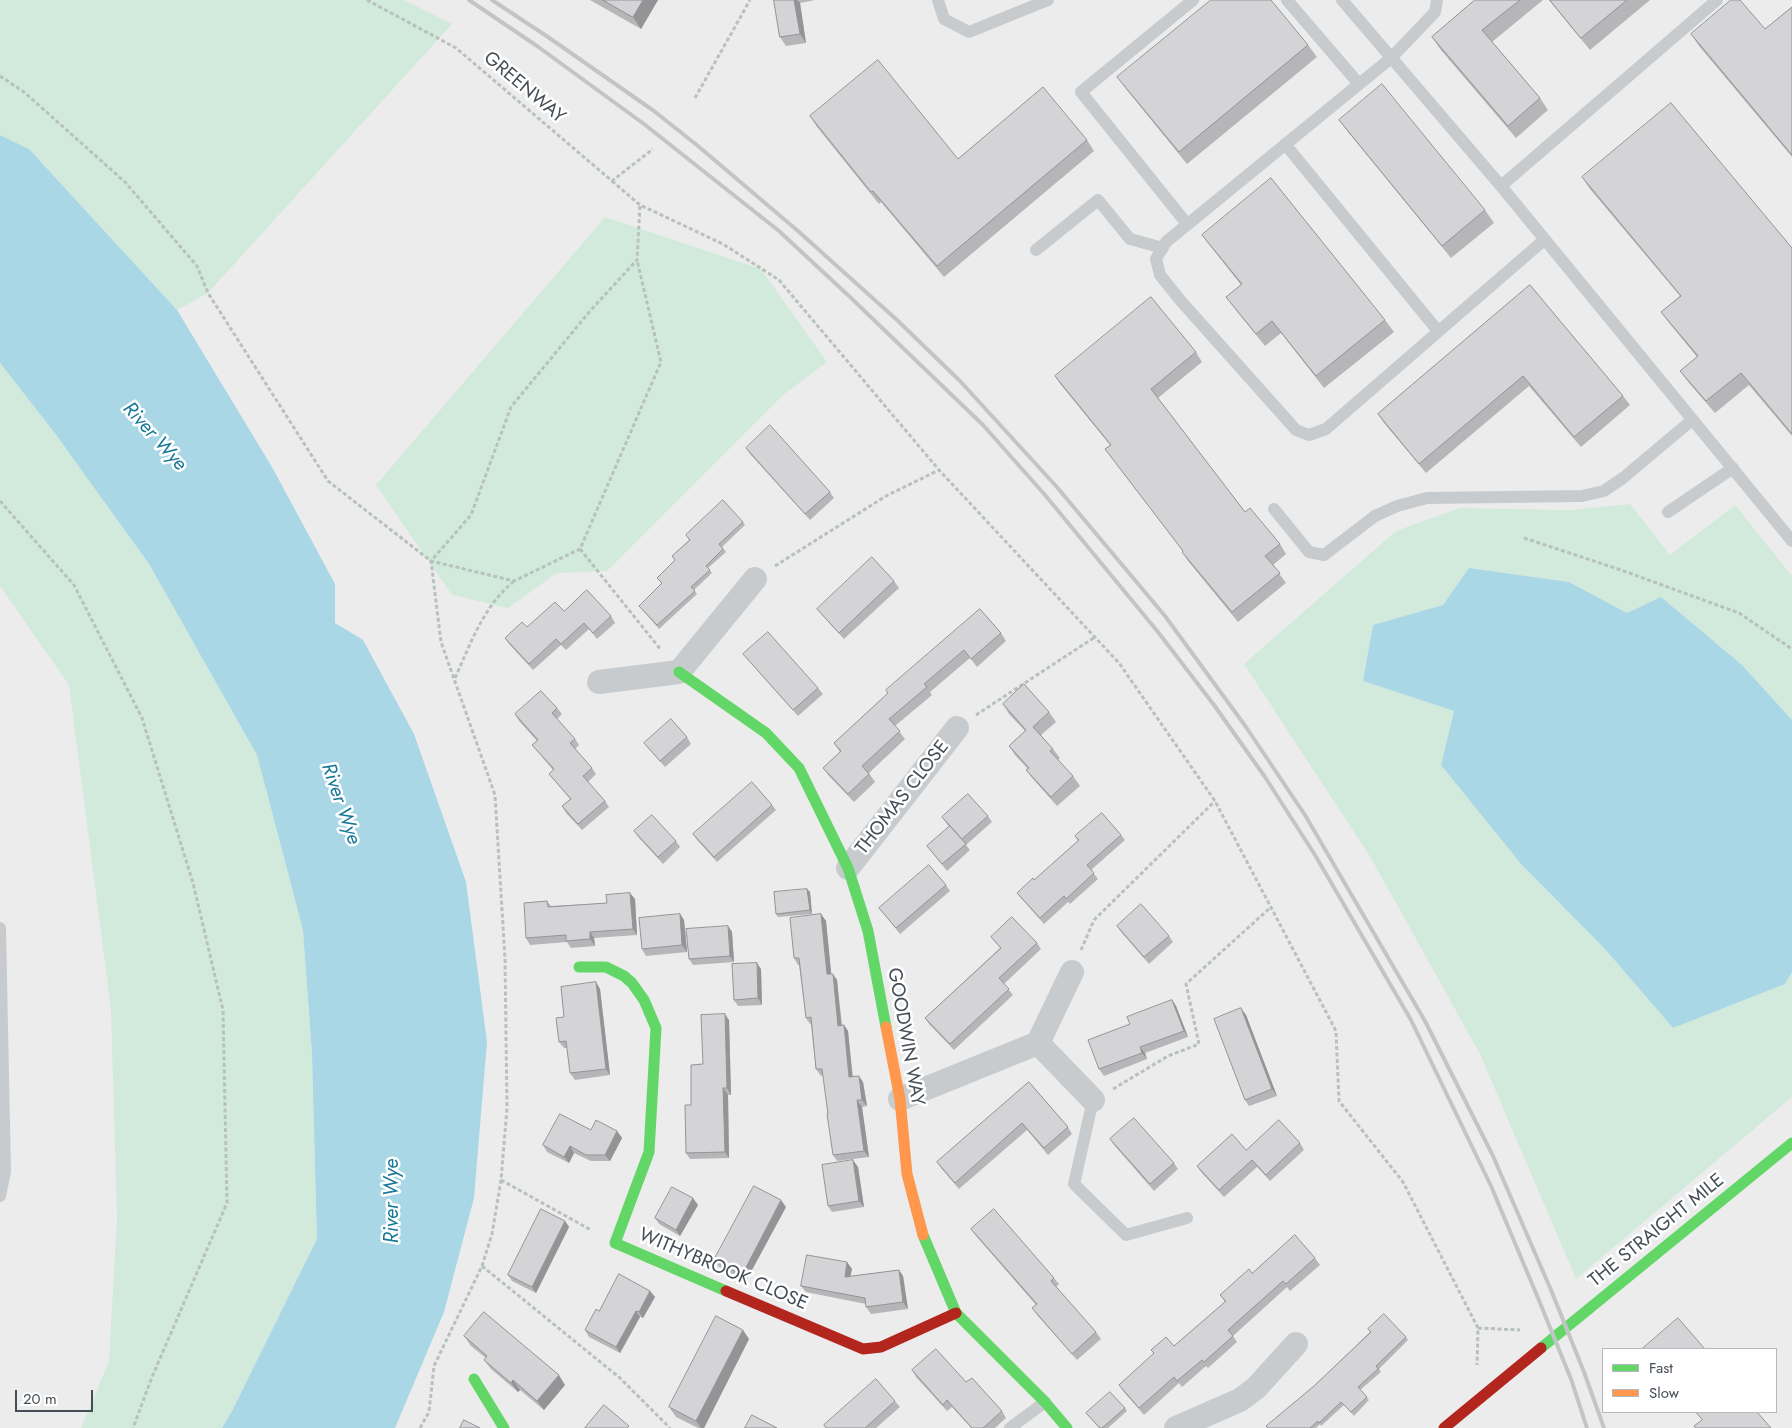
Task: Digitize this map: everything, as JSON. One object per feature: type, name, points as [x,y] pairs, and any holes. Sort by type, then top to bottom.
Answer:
[{"type":"street","points":[[600,682],[679,672],[755,578]]},
{"type":"street","name":"GOODWIN WAY","points":[[679,672],[766,733],[799,768],[848,868],[868,931],[900,1099],[906,1174],[923,1236],[956,1313],[1045,1402],[1067,1428]]},
{"type":"street","name":"THOMAS CLOSE","points":[[848,868],[957,728]]},
{"type":"street","name":"WITHYBROOK CLOSE","points":[[579,967],[607,967],[619,972],[639,991],[651,1011],[656,1028],[649,1152],[615,1243],[863,1349],[881,1347],[956,1313]]},
{"type":"street","points":[[900,1099],[1038,1042],[1072,972]]},
{"type":"street","points":[[1038,1042],[1093,1100]]},
{"type":"street","name":"THE STRAIGHT MILE","points":[[1444,1428],[1792,1143]]},
{"type":"street","points":[[1176,1428],[1240,1400],[1256,1388],[1296,1344]]},
{"type":"street","points":[[474,1379],[504,1428]]},
{"type":"lane","points":[[938,0],[944,19],[970,32],[1048,0]]},
{"type":"lane","points":[[1187,224],[1081,92],[1193,0]]},
{"type":"lane","points":[[1287,0],[1359,84]]},
{"type":"lane","points":[[1342,0],[1501,186],[1792,541]]},
{"type":"lane","points":[[1437,0],[1434,12],[1391,58],[1166,242],[1156,259],[1160,275],[1296,430],[1309,434],[1326,429],[1544,240]]},
{"type":"lane","points":[[1501,186],[1717,0]]},
{"type":"lane","points":[[1285,144],[1438,331]]},
{"type":"lane","points":[[1036,250],[1098,200],[1130,239],[1162,248]]},
{"type":"lane","points":[[1274,509],[1310,552],[1324,555],[1374,516],[1397,506],[1427,498],[1582,496],[1604,490],[1623,478],[1692,420]]},
{"type":"lane","points":[[1668,512],[1733,468]]},
{"type":"lane","points":[[0,928],[6,1172],[0,1196]]},
{"type":"lane","points":[[1093,1100],[1074,1184],[1126,1235],[1187,1218]]},
{"type":"lane","points":[[1010,1428],[1045,1402]]},
{"type":"path","name":"GREENWAY","points":[[367,0],[456,48],[640,205],[723,244],[779,280],[939,470],[1119,663],[1215,801],[1336,1031],[1339,1101],[1403,1182],[1478,1328],[1477,1368]]},
{"type":"path","points":[[695,98],[750,0]]},
{"type":"path","points":[[0,76],[24,92],[125,182],[197,266],[208,293],[328,481],[431,561],[514,581]]},
{"type":"path","points":[[612,181],[653,149]]},
{"type":"path","points":[[455,678],[481,619],[500,593],[514,581],[580,549],[661,362],[637,260],[640,205]]},
{"type":"path","points":[[420,1428],[429,1412],[434,1366],[482,1266],[492,1234],[501,1180],[508,1108],[506,959],[494,795],[441,642],[431,561],[471,515],[511,407],[590,311],[637,260]]},
{"type":"path","points":[[755,578],[886,496],[939,470]]},
{"type":"path","points":[[0,501],[74,585],[142,718],[193,883],[224,1010],[227,1203],[132,1428]]},
{"type":"path","points":[[1524,538],[1621,570],[1739,614],[1792,649]]},
{"type":"path","points":[[580,549],[679,672]]},
{"type":"path","points":[[957,728],[1095,637]]},
{"type":"path","points":[[1072,972],[1094,920],[1215,801]]},
{"type":"path","points":[[1093,1100],[1168,1056],[1199,1044],[1186,984],[1271,907]]},
{"type":"path","points":[[501,1180],[615,1243]]},
{"type":"path","points":[[482,1266],[620,1378],[670,1428]]},
{"type":"green space","points":[[0,0],[404,0],[452,24],[208,293],[177,310],[29,149],[0,135]]},
{"type":"green space","points":[[605,217],[761,269],[827,362],[783,395],[607,571],[557,573],[508,608],[452,595],[376,485]]},
{"type":"green space","points":[[0,363],[54,432],[149,564],[257,755],[303,930],[312,1054],[317,1239],[222,1428],[81,1428],[109,1361],[117,1218],[111,1010],[69,685],[0,586]]},
{"type":"green space","points":[[1630,504],[1670,555],[1735,505],[1792,576],[1792,720],[1742,665],[1661,597],[1627,613],[1569,582],[1469,568],[1443,605],[1373,626],[1363,681],[1454,711],[1441,765],[1521,864],[1605,949],[1673,1028],[1785,984],[1792,972],[1792,1097],[1576,1279],[1480,1054],[1371,858],[1244,664],[1396,531],[1460,508],[1570,510]]},
{"type":"water","name":"River Wye","points":[[0,135],[29,149],[177,310],[272,467],[335,584],[335,623],[363,640],[414,734],[466,882],[487,1042],[474,1198],[444,1312],[395,1428],[222,1428],[317,1239],[312,1054],[303,930],[257,755],[149,564],[54,432],[0,363]]},
{"type":"water","points":[[1469,568],[1569,582],[1627,613],[1661,597],[1742,665],[1792,720],[1792,972],[1785,984],[1673,1028],[1605,949],[1521,864],[1441,765],[1454,711],[1363,681],[1373,625],[1443,605]]},
{"type":"building","points":[[603,0],[643,0],[633,17]]},
{"type":"building","points":[[774,0],[794,0],[800,34],[780,37]]},
{"type":"building","points":[[1211,0],[1271,0],[1308,45],[1179,152],[1117,77]]},
{"type":"building","points":[[1475,0],[1520,0],[1482,30],[1540,98],[1508,126],[1432,37]]},
{"type":"building","points":[[1550,0],[1627,0],[1581,38]]},
{"type":"building","points":[[1731,0],[1740,0],[1765,29],[1792,7],[1792,155],[1691,34]]},
{"type":"building","points":[[878,60],[958,159],[1043,87],[1087,140],[937,266],[873,191],[871,192],[810,116]]},
{"type":"building","points":[[1382,84],[1485,210],[1442,246],[1339,120]]},
{"type":"building","points":[[1671,103],[1792,248],[1792,434],[1741,373],[1706,401],[1680,371],[1698,356],[1661,312],[1681,296],[1582,177]]},
{"type":"building","points":[[1271,178],[1385,320],[1316,376],[1272,321],[1256,334],[1226,297],[1242,284],[1202,235]]},
{"type":"building","points":[[1530,285],[1623,396],[1574,437],[1523,376],[1419,464],[1378,414]]},
{"type":"building","points":[[1151,297],[1196,352],[1151,389],[1245,512],[1250,508],[1280,544],[1265,556],[1280,573],[1232,612],[1182,552],[1105,449],[1111,445],[1055,376]]},
{"type":"building","points":[[770,425],[830,492],[805,514],[746,448]]},
{"type":"building","points":[[723,500],[743,522],[719,544],[723,549],[706,566],[710,570],[691,587],[695,591],[657,625],[639,606],[662,583],[657,578],[675,560],[672,556],[690,540],[686,535]]},
{"type":"building","points":[[872,557],[894,581],[839,633],[817,609]]},
{"type":"building","points":[[587,590],[611,616],[593,633],[584,623],[561,644],[556,639],[529,664],[505,638],[522,622],[527,627],[555,602],[564,611]]},
{"type":"building","points":[[980,609],[1001,633],[971,659],[964,650],[924,684],[927,687],[889,719],[900,731],[862,766],[869,774],[848,794],[823,768],[841,751],[834,743],[888,693],[886,690]]},
{"type":"building","points":[[768,632],[818,688],[793,710],[743,654]]},
{"type":"building","points":[[1024,684],[1049,712],[1033,727],[1053,749],[1050,751],[1073,776],[1051,797],[1026,770],[1029,768],[1009,746],[1026,730],[1003,704]]},
{"type":"building","points":[[541,691],[557,708],[552,713],[575,739],[570,743],[592,768],[583,776],[605,801],[578,824],[562,806],[571,799],[549,774],[554,769],[532,745],[538,740],[515,714]]},
{"type":"building","points":[[671,719],[687,737],[660,761],[644,743]]},
{"type":"building","points":[[752,782],[772,805],[714,857],[693,834]]},
{"type":"building","points":[[968,794],[988,816],[962,839],[942,817]]},
{"type":"building","points":[[1102,813],[1121,835],[1087,865],[1094,873],[1066,899],[1064,896],[1040,918],[1017,893],[1079,840],[1075,836]]},
{"type":"building","points":[[652,815],[676,841],[658,857],[634,831]]},
{"type":"building","points":[[950,826],[966,844],[942,864],[927,846]]},
{"type":"building","points":[[929,865],[946,885],[896,928],[879,908]]},
{"type":"building","points":[[807,889],[810,910],[776,914],[774,892]]},
{"type":"building","points":[[630,893],[633,929],[590,932],[590,939],[566,941],[566,935],[526,938],[524,903],[547,901],[548,907],[607,903],[606,895]]},
{"type":"building","points":[[1141,904],[1169,936],[1144,957],[1117,926]]},
{"type":"building","points":[[680,914],[682,945],[642,949],[639,918]]},
{"type":"building","points":[[821,914],[827,974],[833,974],[838,1026],[844,1025],[849,1077],[859,1076],[862,1100],[857,1100],[864,1151],[833,1155],[822,1069],[816,1069],[811,1017],[806,1018],[799,958],[794,958],[790,918]]},
{"type":"building","points":[[1012,917],[1037,943],[999,978],[1009,989],[950,1044],[925,1018],[1001,948],[991,937]]},
{"type":"building","points":[[728,926],[730,956],[689,959],[686,929]]},
{"type":"building","points":[[757,963],[758,998],[734,1000],[732,964]]},
{"type":"building","points":[[596,982],[606,1069],[570,1073],[566,1041],[559,1042],[556,1018],[564,1017],[561,987]]},
{"type":"building","points":[[1172,1000],[1184,1031],[1140,1047],[1142,1053],[1099,1069],[1088,1040],[1130,1024],[1127,1017]]},
{"type":"building","points":[[1241,1008],[1272,1089],[1245,1100],[1214,1019]]},
{"type":"building","points":[[725,1014],[727,1088],[723,1088],[725,1152],[686,1153],[685,1105],[691,1105],[691,1065],[703,1064],[701,1015]]},
{"type":"building","points":[[1029,1082],[1068,1127],[1044,1148],[1022,1123],[955,1183],[937,1162]]},
{"type":"building","points":[[560,1114],[591,1130],[596,1120],[617,1131],[605,1155],[586,1155],[570,1146],[564,1157],[543,1145]]},
{"type":"building","points":[[1134,1118],[1174,1163],[1150,1184],[1110,1139]]},
{"type":"building","points":[[1279,1120],[1300,1143],[1266,1175],[1252,1160],[1219,1190],[1197,1166],[1232,1134],[1246,1150]]},
{"type":"building","points":[[853,1160],[859,1201],[828,1206],[822,1165]]},
{"type":"building","points":[[754,1186],[781,1200],[742,1275],[714,1260]]},
{"type":"building","points":[[672,1187],[693,1198],[676,1230],[655,1218]]},
{"type":"building","points":[[541,1209],[565,1221],[532,1287],[508,1275]]},
{"type":"building","points":[[994,1209],[1054,1278],[1051,1281],[1096,1332],[1072,1354],[1032,1308],[1037,1304],[971,1229]]},
{"type":"building","points":[[1295,1235],[1315,1258],[1286,1284],[1283,1281],[1228,1330],[1233,1336],[1204,1362],[1202,1360],[1177,1381],[1174,1377],[1139,1408],[1119,1385],[1154,1353],[1151,1350],[1166,1337],[1174,1346],[1226,1301],[1220,1295],[1249,1269],[1252,1273]]},
{"type":"building","points":[[807,1255],[847,1262],[845,1277],[899,1270],[903,1302],[866,1307],[865,1298],[801,1286]]},
{"type":"building","points":[[619,1274],[650,1291],[639,1312],[636,1311],[616,1347],[585,1330],[596,1309],[599,1311]]},
{"type":"building","points":[[484,1312],[559,1375],[537,1401],[513,1380],[511,1383],[484,1360],[487,1356],[464,1336]]},
{"type":"building","points":[[1384,1314],[1406,1337],[1376,1366],[1378,1369],[1358,1387],[1367,1397],[1351,1412],[1341,1402],[1319,1423],[1318,1421],[1310,1428],[1268,1428],[1266,1426],[1314,1386],[1371,1332],[1368,1329]]},
{"type":"building","points":[[716,1316],[743,1330],[696,1421],[669,1407]]},
{"type":"building","points":[[1678,1318],[1704,1348],[1643,1348]]},
{"type":"building","points":[[936,1349],[966,1382],[972,1378],[1002,1411],[983,1428],[972,1428],[947,1400],[943,1405],[912,1370]]},
{"type":"building","points":[[876,1379],[895,1401],[865,1428],[826,1428],[824,1425]]},
{"type":"building","points":[[1110,1392],[1125,1408],[1100,1428],[1086,1413]]},
{"type":"building","points":[[604,1405],[629,1426],[627,1428],[585,1428]]},
{"type":"building","points":[[1697,1413],[1758,1413],[1771,1428],[1696,1428],[1694,1426],[1702,1420]]},
{"type":"building","points":[[752,1415],[777,1428],[745,1428]]},
{"type":"building","points":[[464,1420],[480,1428],[460,1428]]},
{"type":"railway","points":[[469,0],[537,46],[644,124],[779,231],[983,425],[1045,495],[1158,632],[1214,705],[1265,777],[1315,855],[1411,1020],[1491,1186],[1571,1379],[1587,1428]]},
{"type":"railway","points":[[492,0],[654,111],[798,231],[897,320],[960,381],[1056,486],[1165,616],[1246,727],[1305,815],[1425,1021],[1493,1156],[1551,1290],[1604,1428]]},
{"type":"traffic: fast","points":[[679,672],[766,733],[799,768],[848,868],[868,931],[886,1027]]},
{"type":"traffic: fast","points":[[579,967],[606,967],[624,976],[632,983],[644,1000],[656,1028],[649,1152],[615,1243],[726,1291]]},
{"type":"traffic: fast","points":[[1541,1348],[1792,1143]]},
{"type":"traffic: fast","points":[[923,1235],[956,1313],[1045,1402],[1067,1428]]},
{"type":"traffic: fast","points":[[474,1379],[504,1428]]},
{"type":"traffic: slow","points":[[886,1027],[900,1099],[907,1174],[923,1235]]},
{"type":"traffic: jam","points":[[726,1291],[863,1349],[881,1347],[956,1313]]},
{"type":"traffic: jam","points":[[1444,1428],[1541,1348]]}]
